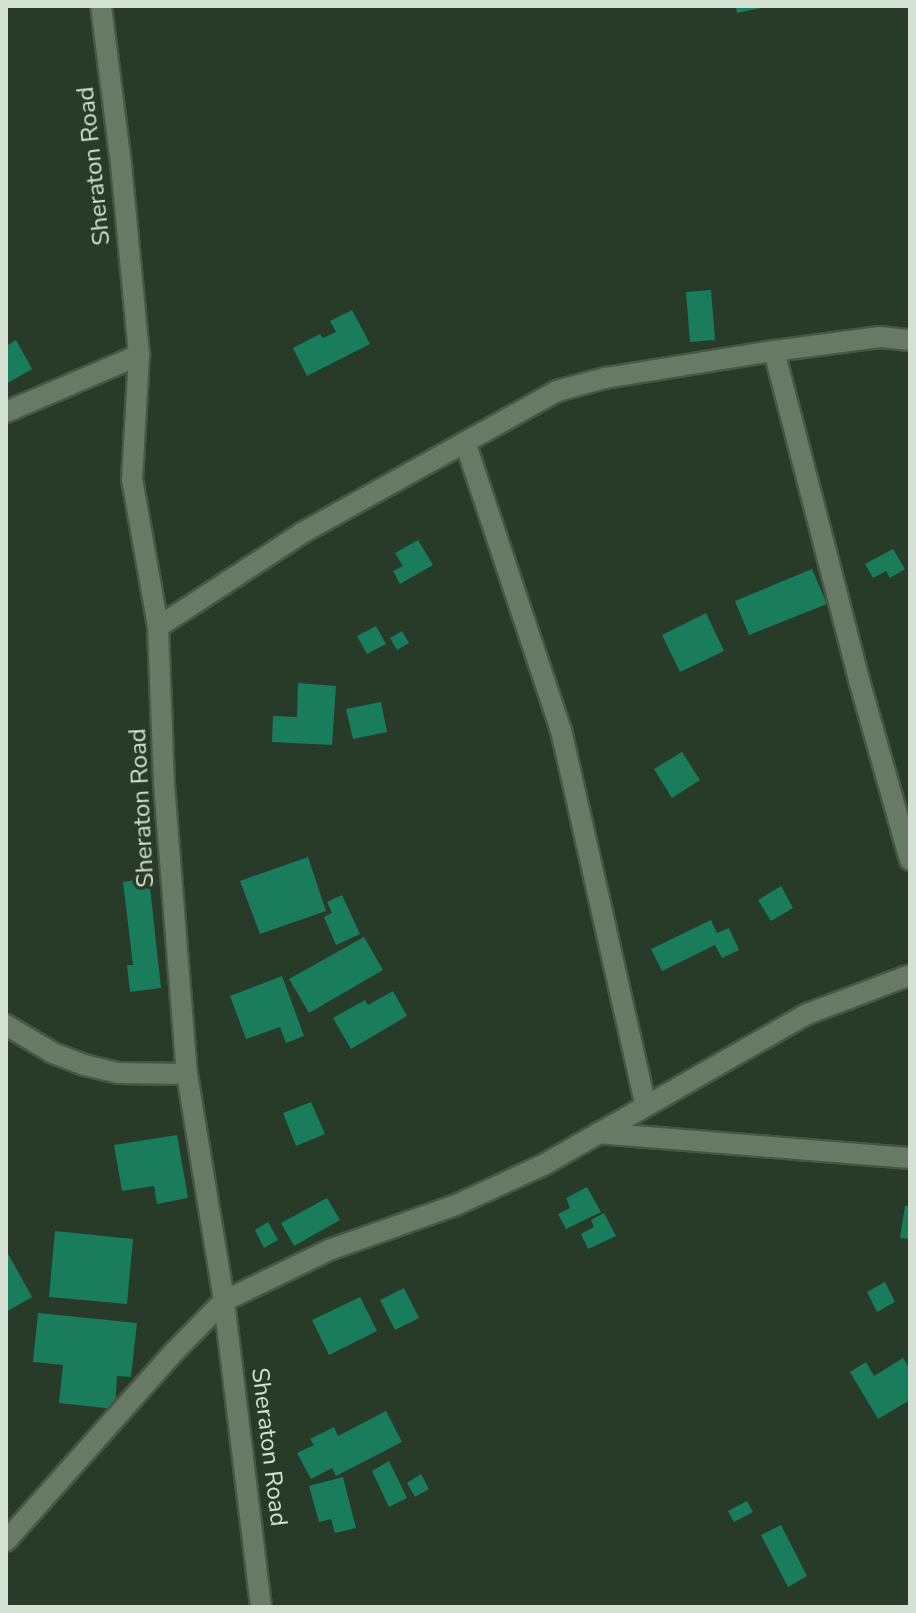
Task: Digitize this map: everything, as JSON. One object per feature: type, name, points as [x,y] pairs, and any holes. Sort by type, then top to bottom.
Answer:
[{"type":"street","name":"Sheraton Road","points":[[101,6],[121,164],[139,355],[132,479],[158,627],[164,784],[187,1074],[224,1301],[261,1607]]},
{"type":"street","points":[[158,627],[302,533],[466,445],[557,391],[605,378],[774,351],[880,337],[910,340]]},
{"type":"street","points":[[774,351],[859,680],[910,860]]},
{"type":"street","points":[[6,412],[139,355]]},
{"type":"street","points":[[466,445],[561,730],[645,1104]]},
{"type":"street","points":[[6,1541],[173,1353],[224,1301],[329,1250],[456,1205],[545,1164],[807,1014],[910,975]]},
{"type":"street","points":[[6,1025],[53,1053],[84,1065],[118,1073],[187,1074]]},
{"type":"street","points":[[598,1133],[910,1158]]},
{"type":"building","points":[[736,6],[767,6],[767,7],[737,13]]},
{"type":"building","points":[[711,290],[715,340],[690,342],[686,292]]},
{"type":"building","points":[[352,310],[370,344],[307,376],[293,348],[320,334],[323,338],[336,332],[330,321]]},
{"type":"building","points":[[16,340],[32,369],[6,384],[6,346]]},
{"type":"building","points":[[418,540],[433,565],[400,584],[393,571],[403,566],[395,553]]},
{"type":"building","points":[[893,549],[905,569],[890,578],[886,571],[873,578],[865,564]]},
{"type":"building","points":[[812,569],[827,604],[749,635],[735,601]]},
{"type":"building","points":[[706,613],[724,651],[680,672],[662,635]]},
{"type":"building","points":[[376,626],[386,644],[367,654],[357,636]]},
{"type":"building","points":[[402,631],[409,643],[397,650],[390,638]]},
{"type":"building","points":[[298,683],[336,686],[332,745],[272,742],[273,716],[297,717]]},
{"type":"building","points":[[381,702],[387,732],[353,739],[346,709]]},
{"type":"building","points":[[682,752],[700,780],[672,798],[654,769]]},
{"type":"building","points":[[308,857],[326,911],[260,934],[240,881]]},
{"type":"building","points":[[149,878],[161,988],[130,992],[127,965],[133,965],[123,882]]},
{"type":"building","points":[[781,886],[793,908],[771,921],[758,900]]},
{"type":"building","points":[[342,895],[360,934],[336,945],[324,917],[332,913],[327,902]]},
{"type":"building","points":[[711,920],[717,933],[729,928],[739,950],[722,958],[715,945],[662,971],[651,949]]},
{"type":"building","points":[[364,937],[383,970],[309,1013],[289,979]]},
{"type":"building","points":[[282,976],[304,1036],[286,1043],[280,1027],[246,1039],[230,996]]},
{"type":"building","points":[[393,991],[407,1016],[351,1049],[333,1018],[365,1000],[368,1005]]},
{"type":"building","points":[[311,1102],[325,1134],[296,1146],[283,1113]]},
{"type":"building","points":[[177,1135],[188,1198],[157,1204],[154,1186],[122,1191],[114,1145]]},
{"type":"building","points":[[587,1187],[601,1212],[566,1229],[558,1214],[570,1208],[566,1198]]},
{"type":"building","points":[[327,1198],[340,1220],[294,1246],[281,1223]]},
{"type":"building","points":[[905,1206],[910,1206],[910,1239],[900,1238]]},
{"type":"building","points":[[604,1213],[616,1236],[588,1249],[581,1234],[594,1227],[591,1220]]},
{"type":"building","points":[[268,1222],[278,1240],[264,1248],[255,1230]]},
{"type":"building","points":[[55,1231],[133,1239],[127,1304],[49,1297]]},
{"type":"building","points":[[6,1250],[32,1297],[6,1312]]},
{"type":"building","points":[[885,1282],[895,1302],[877,1312],[867,1292]]},
{"type":"building","points":[[404,1288],[419,1318],[395,1330],[380,1300]]},
{"type":"building","points":[[360,1297],[377,1331],[329,1355],[312,1320]]},
{"type":"building","points":[[38,1313],[137,1323],[131,1377],[117,1376],[115,1409],[59,1403],[63,1365],[33,1362]]},
{"type":"building","points":[[903,1358],[910,1369],[910,1400],[878,1419],[850,1372],[866,1362],[874,1376]]},
{"type":"building","points":[[386,1411],[402,1442],[336,1476],[332,1468],[311,1479],[297,1453],[314,1445],[310,1439],[334,1427],[338,1436]]},
{"type":"building","points":[[389,1461],[407,1498],[389,1507],[372,1471]]},
{"type":"building","points":[[421,1474],[429,1489],[415,1497],[407,1483]]},
{"type":"building","points":[[343,1477],[356,1528],[335,1533],[331,1519],[319,1522],[309,1486]]},
{"type":"building","points":[[747,1501],[753,1512],[734,1522],[728,1511]]},
{"type":"building","points":[[781,1525],[807,1576],[788,1587],[761,1535]]}]
